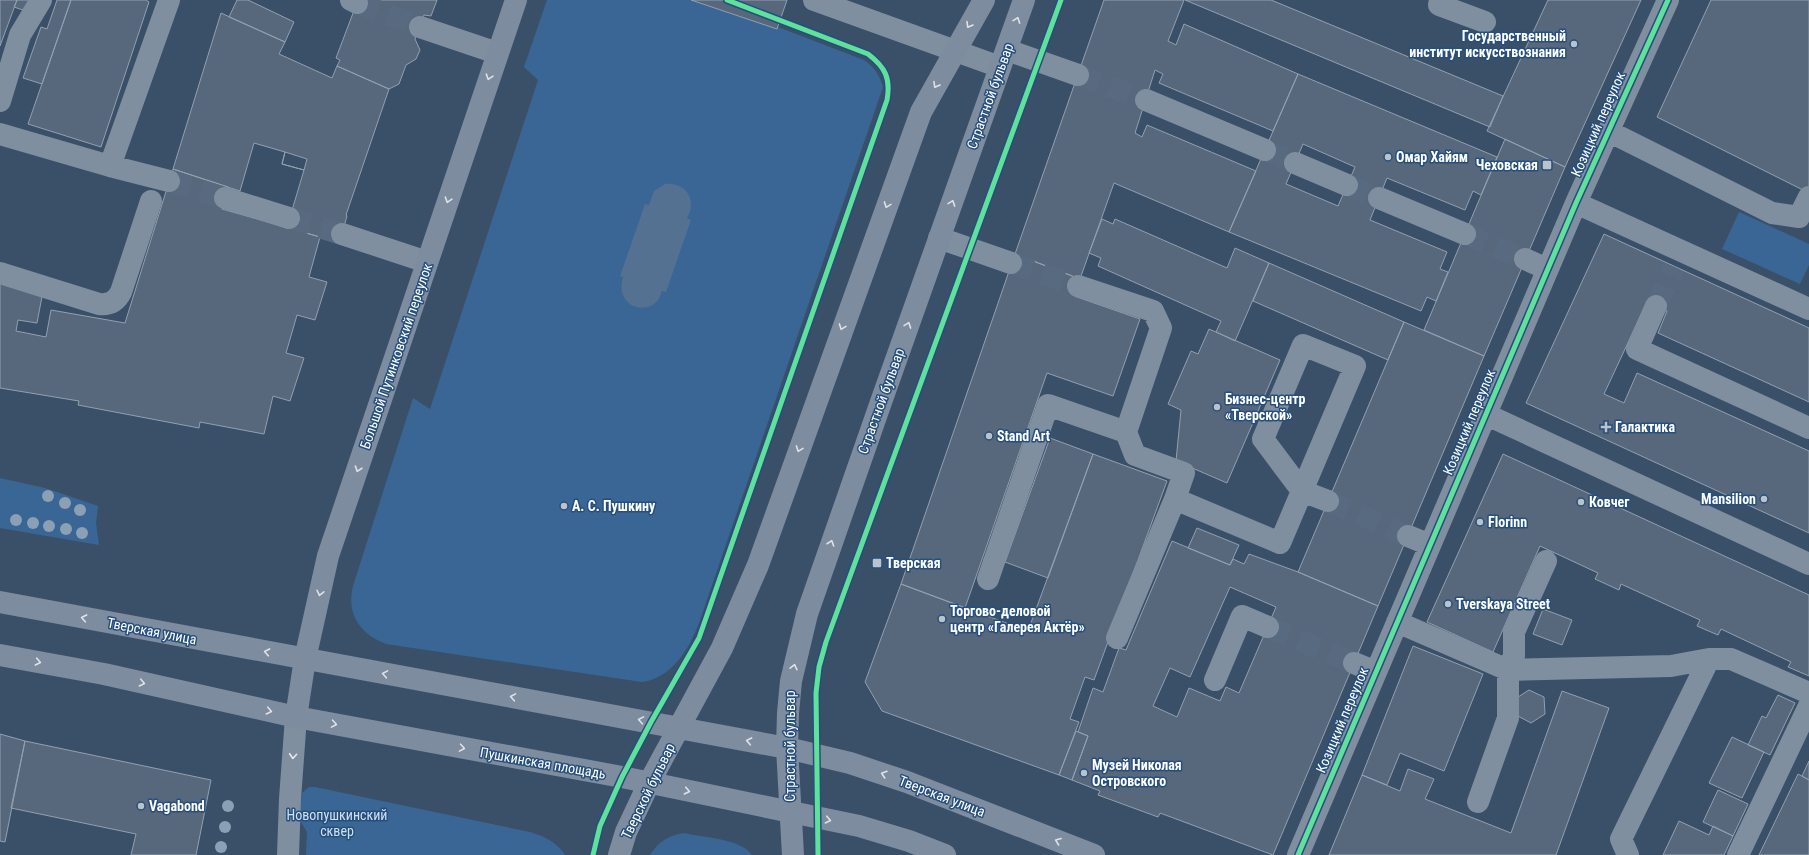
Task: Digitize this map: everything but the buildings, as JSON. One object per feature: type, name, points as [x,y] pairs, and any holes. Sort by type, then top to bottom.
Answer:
[{"type":"main road","name":"Большой Путинковский переулок","points":[[296,717],[305,660],[328,556],[516,0]]},
{"type":"main road","points":[[679,728],[722,648],[758,565],[921,112],[984,0]]},
{"type":"main road","name":"Страстной бульвар","points":[[790,812],[787,748],[791,680],[807,614],[1024,0]]},
{"type":"main road","name":"Тверская улица","points":[[0,602],[305,660]]},
{"type":"main road","points":[[0,655],[104,674],[296,717]]},
{"type":"main road","points":[[305,660],[787,748]]},
{"type":"main road","name":"Пушкинская площадь","points":[[296,717],[649,783],[790,812]]},
{"type":"main road","name":"Тверской бульвар","points":[[619,855],[626,832],[649,783],[679,728]]},
{"type":"main road","name":"Тверская улица","points":[[787,748],[850,763],[907,782],[1094,855]]},
{"type":"main road","points":[[793,855],[790,812],[859,826],[909,841],[945,855]]},
{"type":"street","points":[[0,101],[20,35],[41,0]]},
{"type":"street","points":[[110,166],[169,0]]},
{"type":"street","points":[[814,0],[955,51],[1003,58],[1078,75]]},
{"type":"street","points":[[1440,0],[1439,4],[1484,22]]},
{"type":"street","name":"Козицкий переулок","points":[[1298,855],[1547,269],[1668,0]]},
{"type":"street","points":[[420,27],[497,53]]},
{"type":"street","points":[[1146,100],[1265,150]]},
{"type":"street","points":[[1608,131],[1772,213],[1799,218],[1809,197]]},
{"type":"street","points":[[0,134],[110,166],[169,181]]},
{"type":"street","points":[[1295,163],[1347,185]]},
{"type":"street","points":[[225,198],[289,218]]},
{"type":"street","points":[[1379,198],[1465,234]]},
{"type":"street","points":[[0,273],[99,304],[112,302],[118,298],[121,292],[151,201]]},
{"type":"street","points":[[1576,203],[1678,259],[1809,309]]},
{"type":"street","points":[[342,234],[427,262]]},
{"type":"street","points":[[939,238],[1011,263]]},
{"type":"street","points":[[1525,259],[1547,269]]},
{"type":"street","points":[[1078,286],[1153,312],[1161,328],[1126,432],[1135,454],[1184,474],[1117,638]]},
{"type":"street","points":[[1656,306],[1636,349],[1809,428]]},
{"type":"street","points":[[1175,499],[1280,543],[1302,490],[1355,366],[1303,345],[1263,439],[1302,490],[1328,501]]},
{"type":"street","points":[[988,579],[1048,405],[1126,432]]},
{"type":"street","points":[[1485,414],[1809,564]]},
{"type":"street","points":[[1408,536],[1430,545]]},
{"type":"street","points":[[1478,802],[1508,718],[1508,670],[1514,656],[1514,632],[1546,561]]},
{"type":"street","points":[[1215,680],[1242,616],[1268,627]]},
{"type":"street","points":[[1397,622],[1508,670],[1671,666],[1709,659],[1731,659],[1809,693]]},
{"type":"street","points":[[1628,855],[1621,839],[1709,659]]},
{"type":"street","points":[[1354,663],[1376,672]]},
{"type":"street","points":[[1738,855],[1809,706]]},
{"type":"street","points":[[288,855],[290,799],[296,717]]},
{"type":"green space","points":[[547,0],[707,0],[864,60],[876,72],[883,87],[695,633],[678,661],[671,668],[662,675],[642,682],[386,644],[369,635],[362,629],[357,622],[352,605],[351,596],[353,586],[413,398],[430,409],[538,80],[524,67]]},
{"type":"green space","points":[[1739,212],[1809,244],[1809,265],[1800,284],[1722,249]]},
{"type":"green space","points":[[0,478],[45,488],[98,506],[96,523],[99,545],[0,528]]},
{"type":"green space","name":"Новопушкинский сквер","points":[[309,787],[530,832],[550,840],[559,847],[565,855],[306,855],[307,832],[299,819],[302,793]]},
{"type":"green space","points":[[684,833],[731,842],[740,845],[752,855],[650,855],[664,840],[673,835]]},
{"type":"shaded area","points":[[665,184],[678,186],[688,193],[691,204],[687,218],[691,220],[666,292],[662,291],[658,300],[652,306],[644,308],[636,307],[629,303],[624,297],[622,288],[623,277],[620,276],[645,204],[649,205],[654,191]]},
{"type":"tunnel","points":[[357,3],[420,27]]},
{"type":"tunnel","points":[[1078,75],[1146,100]]},
{"type":"tunnel","points":[[1265,150],[1295,163]]},
{"type":"tunnel","points":[[169,181],[225,198]]},
{"type":"tunnel","points":[[1347,185],[1379,198]]},
{"type":"tunnel","points":[[289,218],[342,234]]},
{"type":"tunnel","points":[[1465,234],[1525,259]]},
{"type":"tunnel","points":[[1011,263],[1078,286]]},
{"type":"tunnel","points":[[1656,306],[1674,267]]},
{"type":"tunnel","points":[[1328,501],[1408,536]]},
{"type":"tunnel","points":[[1268,627],[1354,663]]},
{"type":"cycle path","points":[[593,855],[600,826],[622,777],[651,722],[699,638],[887,100],[888,85],[883,68],[868,54],[727,0]]},
{"type":"cycle path","points":[[818,855],[816,693],[819,667],[826,642],[1061,0]]},
{"type":"cycle path","points":[[1298,855],[1576,203],[1668,0]]},
{"type":"place","name":"Государственный институт искусствознания","points":[[1574,44]]},
{"type":"place","name":"Омар Хайям","points":[[1388,157]]},
{"type":"place","name":"Чеховская","points":[[1547,165]]},
{"type":"place","name":"Бизнес-центр «Тверской»","points":[[1217,407]]},
{"type":"place","name":"Галактика","points":[[1606,427]]},
{"type":"place","name":"Stand Art","points":[[989,436]]},
{"type":"place","name":"Mansilion","points":[[1764,499]]},
{"type":"place","name":"Ковчег","points":[[1581,502]]},
{"type":"place","name":"А. С. Пушкину","points":[[564,506]]},
{"type":"place","name":"Florinn","points":[[1480,522]]},
{"type":"place","name":"Тверская","points":[[877,563]]},
{"type":"place","name":"Tverskaya Street","points":[[1448,604]]},
{"type":"place","name":"Торгово-деловой центр «Галерея Актёр»","points":[[942,619]]},
{"type":"place","name":"Музей Николая Островского","points":[[1084,773]]},
{"type":"place","name":"Vagabond","points":[[141,806]]}]
